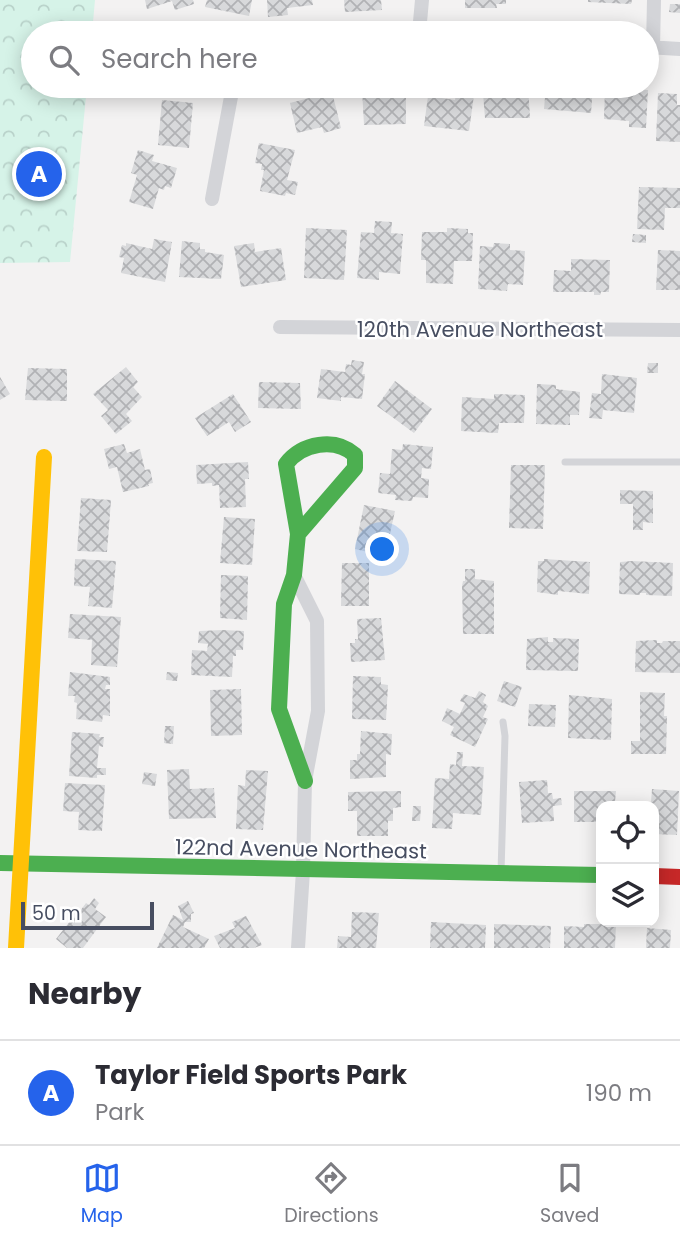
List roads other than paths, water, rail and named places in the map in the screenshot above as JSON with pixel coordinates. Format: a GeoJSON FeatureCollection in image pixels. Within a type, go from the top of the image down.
{"type":"FeatureCollection","features":[{"type":"Feature","properties":{"kind":"street"},"geometry":{"type":"LineString","coordinates":[[420,21],[422,0]]}},
{"type":"Feature","properties":{"kind":"street"},"geometry":{"type":"LineString","coordinates":[[652,21],[654,0]]}},
{"type":"Feature","properties":{"kind":"street"},"geometry":{"type":"LineString","coordinates":[[659,48],[680,49]]}},
{"type":"Feature","properties":{"kind":"street"},"geometry":{"type":"LineString","coordinates":[[212,199],[231,98]]}},
{"type":"Feature","properties":{"kind":"street","name":"120th Avenue Northeast"},"geometry":{"type":"LineString","coordinates":[[280,327],[680,331]]}},
{"type":"Feature","properties":{"kind":"street"},"geometry":{"type":"LineString","coordinates":[[298,534],[355,468],[355,455],[346,447],[304,447],[293,453],[286,464],[298,534],[294,575],[284,604],[279,709],[305,781]]}},
{"type":"Feature","properties":{"kind":"street"},"geometry":{"type":"LineString","coordinates":[[16,948],[44,457]]}},
{"type":"Feature","properties":{"kind":"street"},"geometry":{"type":"LineString","coordinates":[[294,575],[317,621],[317,711],[305,781],[298,948]]}},
{"type":"Feature","properties":{"kind":"street","name":"122nd Avenue Northeast"},"geometry":{"type":"LineString","coordinates":[[0,863],[596,875]]}},
{"type":"Feature","properties":{"kind":"street"},"geometry":{"type":"LineString","coordinates":[[659,877],[680,877]]}},
{"type":"Feature","properties":{"kind":"lane"},"geometry":{"type":"LineString","coordinates":[[565,462],[680,462]]}},
{"type":"Feature","properties":{"kind":"lane"},"geometry":{"type":"LineString","coordinates":[[501,873],[505,736],[503,722]]}},
{"type":"Feature","properties":{"kind":"place","name":"Taylor Field Sports Park"},"geometry":{"type":"Point","coordinates":[39,174]}}]}
